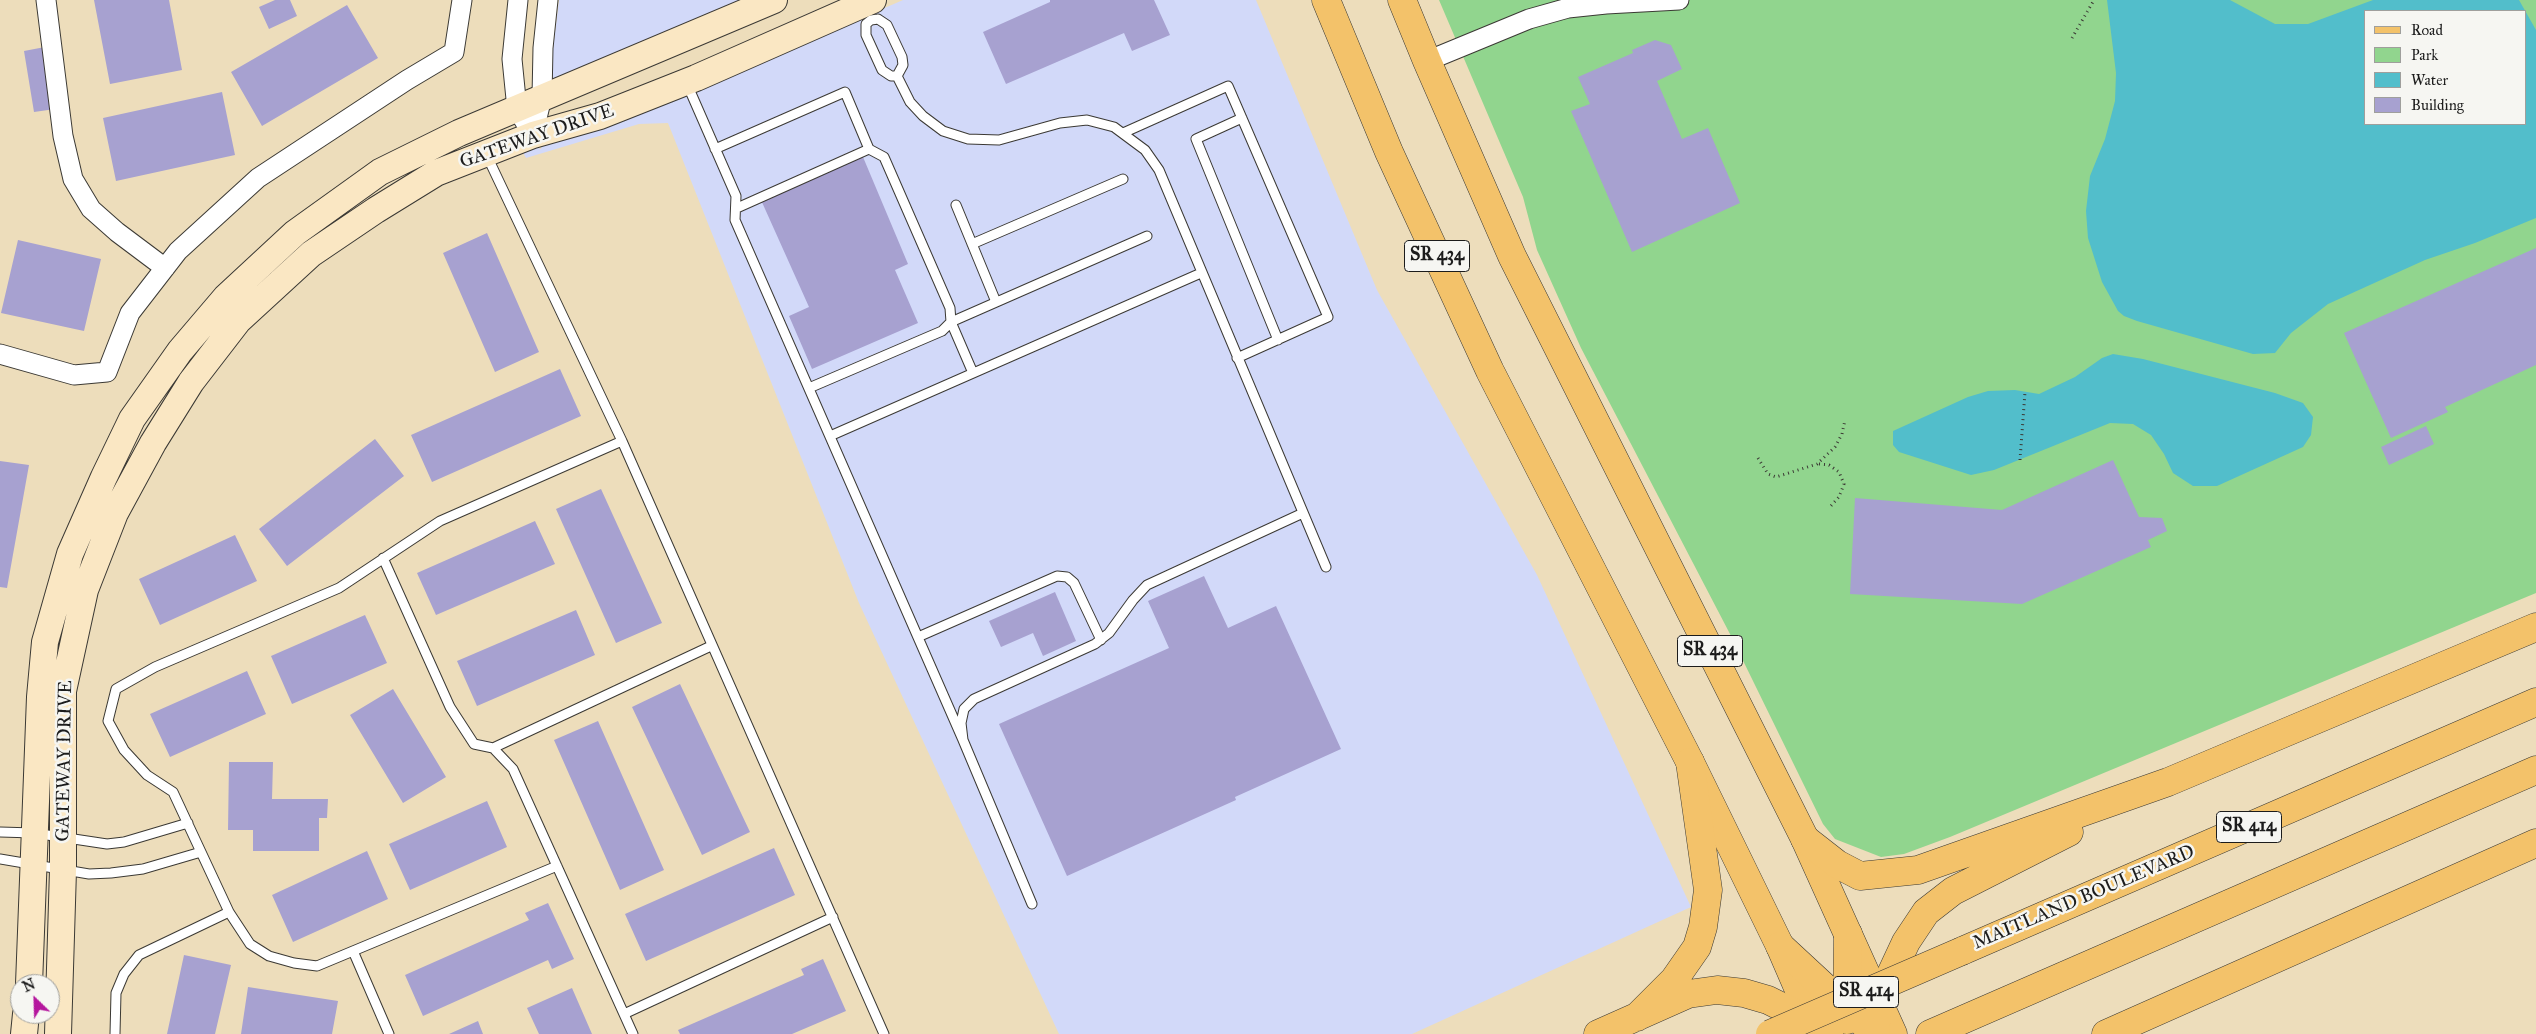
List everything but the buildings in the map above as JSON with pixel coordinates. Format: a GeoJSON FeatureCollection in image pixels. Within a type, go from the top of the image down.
{"type":"FeatureCollection","features":[{"type":"Feature","properties":{"kind":"main road","name":"SR 434"},"geometry":{"type":"LineString","coordinates":[[1326,0],[1389,152],[1490,371],[1690,762],[1820,1030]]}},
{"type":"Feature","properties":{"kind":"main road","name":"SR 434"},"geometry":{"type":"LineString","coordinates":[[1402,0],[1426,61],[1508,247],[1558,351],[1805,839],[1893,1034]]}},
{"type":"Feature","properties":{"kind":"main road"},"geometry":{"type":"LineString","coordinates":[[1805,839],[1837,864],[1860,876],[1918,870],[2168,782],[2536,627]]}},
{"type":"Feature","properties":{"kind":"main road","name":"MAITLAND BOULEVARD"},"geometry":{"type":"LineString","coordinates":[[1770,1034],[2536,702]]}},
{"type":"Feature","properties":{"kind":"main road"},"geometry":{"type":"LineString","coordinates":[[1637,1018],[1674,980],[1697,947],[1703,928],[1708,890],[1690,762]]}},
{"type":"Feature","properties":{"kind":"main road"},"geometry":{"type":"LineString","coordinates":[[1930,1034],[2536,770]]}},
{"type":"Feature","properties":{"kind":"main road"},"geometry":{"type":"LineString","coordinates":[[1780,946],[1846,1022],[1875,1034],[1878,1002],[1903,948],[1926,912],[1953,890],[2168,782]]}},
{"type":"Feature","properties":{"kind":"main road"},"geometry":{"type":"LineString","coordinates":[[2106,1034],[2536,843]]}},
{"type":"Feature","properties":{"kind":"main road"},"geometry":{"type":"LineString","coordinates":[[1846,1022],[1848,934]]}},
{"type":"Feature","properties":{"kind":"main road"},"geometry":{"type":"LineString","coordinates":[[1598,1034],[1688,994],[1717,990],[1744,993],[1768,1000],[1820,1030]]}},
{"type":"Feature","properties":{"kind":"street"},"geometry":{"type":"LineString","coordinates":[[46,0],[64,136],[73,179],[91,209],[117,232],[165,268]]}},
{"type":"Feature","properties":{"kind":"street"},"geometry":{"type":"LineString","coordinates":[[0,354],[74,375],[107,372],[130,313],[178,251],[258,178],[407,80],[454,52],[462,0]]}},
{"type":"Feature","properties":{"kind":"street"},"geometry":{"type":"LineString","coordinates":[[518,0],[512,59],[517,109],[533,135]]}},
{"type":"Feature","properties":{"kind":"street"},"geometry":{"type":"LineString","coordinates":[[533,135],[542,97],[542,48],[548,0]]}},
{"type":"Feature","properties":{"kind":"street","name":"GATEWAY DRIVE"},"geometry":{"type":"LineString","coordinates":[[29,974],[32,865],[40,697],[45,642],[70,554],[132,419],[180,351],[226,297],[295,233],[380,172],[459,133],[774,0]]}},
{"type":"Feature","properties":{"kind":"street"},"geometry":{"type":"LineString","coordinates":[[1426,61],[1529,19],[1561,10],[1606,4],[1678,0]]}},
{"type":"Feature","properties":{"kind":"street","name":"GATEWAY DRIVE"},"geometry":{"type":"LineString","coordinates":[[58,1034],[63,870],[63,692],[83,599],[115,513],[152,443],[191,382],[238,321],[311,254],[376,210],[436,173],[533,135],[600,116],[872,7]]}},
{"type":"Feature","properties":{"kind":"lane"},"geometry":{"type":"LineString","coordinates":[[872,7],[883,20],[898,49],[903,65],[897,76]]}},
{"type":"Feature","properties":{"kind":"lane"},"geometry":{"type":"LineString","coordinates":[[872,7],[866,24],[866,35],[882,70],[891,76],[897,76]]}},
{"type":"Feature","properties":{"kind":"lane"},"geometry":{"type":"LineString","coordinates":[[897,76],[910,102],[923,116],[943,131],[968,139],[999,140],[1060,123],[1087,120],[1114,127],[1145,150],[1159,170],[1326,567]]}},
{"type":"Feature","properties":{"kind":"lane"},"geometry":{"type":"LineString","coordinates":[[686,82],[736,196],[735,220],[963,740],[1032,904]]}},
{"type":"Feature","properties":{"kind":"lane"},"geometry":{"type":"LineString","coordinates":[[1123,133],[1228,86],[1328,317],[1237,358]]}},
{"type":"Feature","properties":{"kind":"lane"},"geometry":{"type":"LineString","coordinates":[[716,149],[845,92],[869,149],[884,157],[950,308],[951,322],[973,373]]}},
{"type":"Feature","properties":{"kind":"lane"},"geometry":{"type":"LineString","coordinates":[[1242,118],[1196,139],[1278,340]]}},
{"type":"Feature","properties":{"kind":"lane"},"geometry":{"type":"LineString","coordinates":[[737,208],[869,149]]}},
{"type":"Feature","properties":{"kind":"lane"},"geometry":{"type":"LineString","coordinates":[[486,153],[622,441],[884,1034]]}},
{"type":"Feature","properties":{"kind":"lane"},"geometry":{"type":"LineString","coordinates":[[972,244],[1123,178]]}},
{"type":"Feature","properties":{"kind":"lane"},"geometry":{"type":"LineString","coordinates":[[956,205],[996,302]]}},
{"type":"Feature","properties":{"kind":"lane"},"geometry":{"type":"LineString","coordinates":[[809,388],[942,332],[951,322],[1147,236]]}},
{"type":"Feature","properties":{"kind":"lane"},"geometry":{"type":"LineString","coordinates":[[830,436],[1201,273]]}},
{"type":"Feature","properties":{"kind":"lane"},"geometry":{"type":"LineString","coordinates":[[557,866],[317,966],[294,963],[269,956],[250,944],[229,912],[173,792],[147,775],[124,750],[108,721],[116,689],[155,667],[339,588],[440,521],[622,441]]}},
{"type":"Feature","properties":{"kind":"lane"},"geometry":{"type":"LineString","coordinates":[[963,740],[961,723],[964,709],[974,699],[1101,640],[1118,623],[1133,600],[1147,586],[1303,513]]}},
{"type":"Feature","properties":{"kind":"lane"},"geometry":{"type":"LineString","coordinates":[[383,558],[450,707],[474,744],[493,748],[514,769],[633,1034]]}},
{"type":"Feature","properties":{"kind":"lane"},"geometry":{"type":"LineString","coordinates":[[918,638],[1057,576],[1067,577],[1074,583],[1101,640]]}},
{"type":"Feature","properties":{"kind":"lane"},"geometry":{"type":"LineString","coordinates":[[493,748],[711,646]]}},
{"type":"Feature","properties":{"kind":"lane"},"geometry":{"type":"LineString","coordinates":[[0,832],[34,833],[107,844],[124,842],[188,824]]}},
{"type":"Feature","properties":{"kind":"lane"},"geometry":{"type":"LineString","coordinates":[[0,859],[89,874],[143,869],[201,852]]}},
{"type":"Feature","properties":{"kind":"lane"},"geometry":{"type":"LineString","coordinates":[[115,1034],[116,993],[124,974],[139,954],[229,912]]}},
{"type":"Feature","properties":{"kind":"lane"},"geometry":{"type":"LineString","coordinates":[[624,1014],[833,917]]}},
{"type":"Feature","properties":{"kind":"lane"},"geometry":{"type":"LineString","coordinates":[[352,952],[389,1034]]}},
{"type":"Feature","properties":{"kind":"path"},"geometry":{"type":"LineString","coordinates":[[2082,18],[2094,0]]}},
{"type":"Feature","properties":{"kind":"path"},"geometry":{"type":"LineString","coordinates":[[2072,38],[2094,0]]}},
{"type":"Feature","properties":{"kind":"path"},"geometry":{"type":"LineString","coordinates":[[2020,460],[2025,392]]}},
{"type":"Feature","properties":{"kind":"path"},"geometry":{"type":"LineString","coordinates":[[1817,464],[1835,447],[1842,434],[1844,420]]}},
{"type":"Feature","properties":{"kind":"path"},"geometry":{"type":"LineString","coordinates":[[1758,458],[1768,474],[1776,477],[1817,464],[1829,465],[1839,472],[1843,478],[1842,490],[1829,508]]}},
{"type":"Feature","properties":{"kind":"shaded area"},"geometry":{"type":"Polygon","coordinates":[[[559,0],[744,0],[553,80],[553,49],[559,0]]]}},
{"type":"Feature","properties":{"kind":"shaded area"},"geometry":{"type":"Polygon","coordinates":[[[903,0],[1256,0],[1377,290],[1537,575],[1691,907],[1412,1034],[1059,1034],[859,603],[668,123],[639,124],[526,158],[522,151],[536,147],[541,149],[542,144],[700,88],[903,0]]]}},
{"type":"Feature","properties":{"kind":"green space"},"geometry":{"type":"Polygon","coordinates":[[[1439,0],[2536,0],[2536,593],[1950,837],[1904,854],[1881,857],[1835,839],[1823,824],[1730,634],[1581,348],[1537,250],[1523,197],[1439,0]]]}},
{"type":"Feature","properties":{"kind":"water"},"geometry":{"type":"Polygon","coordinates":[[[2107,0],[2230,0],[2275,24],[2308,24],[2373,0],[2519,0],[2525,10],[2364,10],[2364,125],[2526,125],[2526,12],[2536,30],[2536,218],[2475,243],[2425,260],[2328,304],[2291,333],[2275,353],[2253,354],[2124,316],[2118,311],[2102,282],[2088,238],[2086,211],[2090,176],[2105,139],[2115,101],[2116,73],[2107,0]]]}},
{"type":"Feature","properties":{"kind":"water"},"geometry":{"type":"Polygon","coordinates":[[[2113,354],[2143,359],[2275,393],[2303,403],[2313,417],[2311,435],[2303,447],[2217,486],[2193,486],[2173,473],[2164,454],[2151,435],[2133,424],[2110,423],[1994,470],[1971,475],[1899,452],[1893,445],[1893,431],[1968,397],[1988,391],[2015,390],[2039,394],[2075,377],[2102,358],[2113,354]]]}}]}
